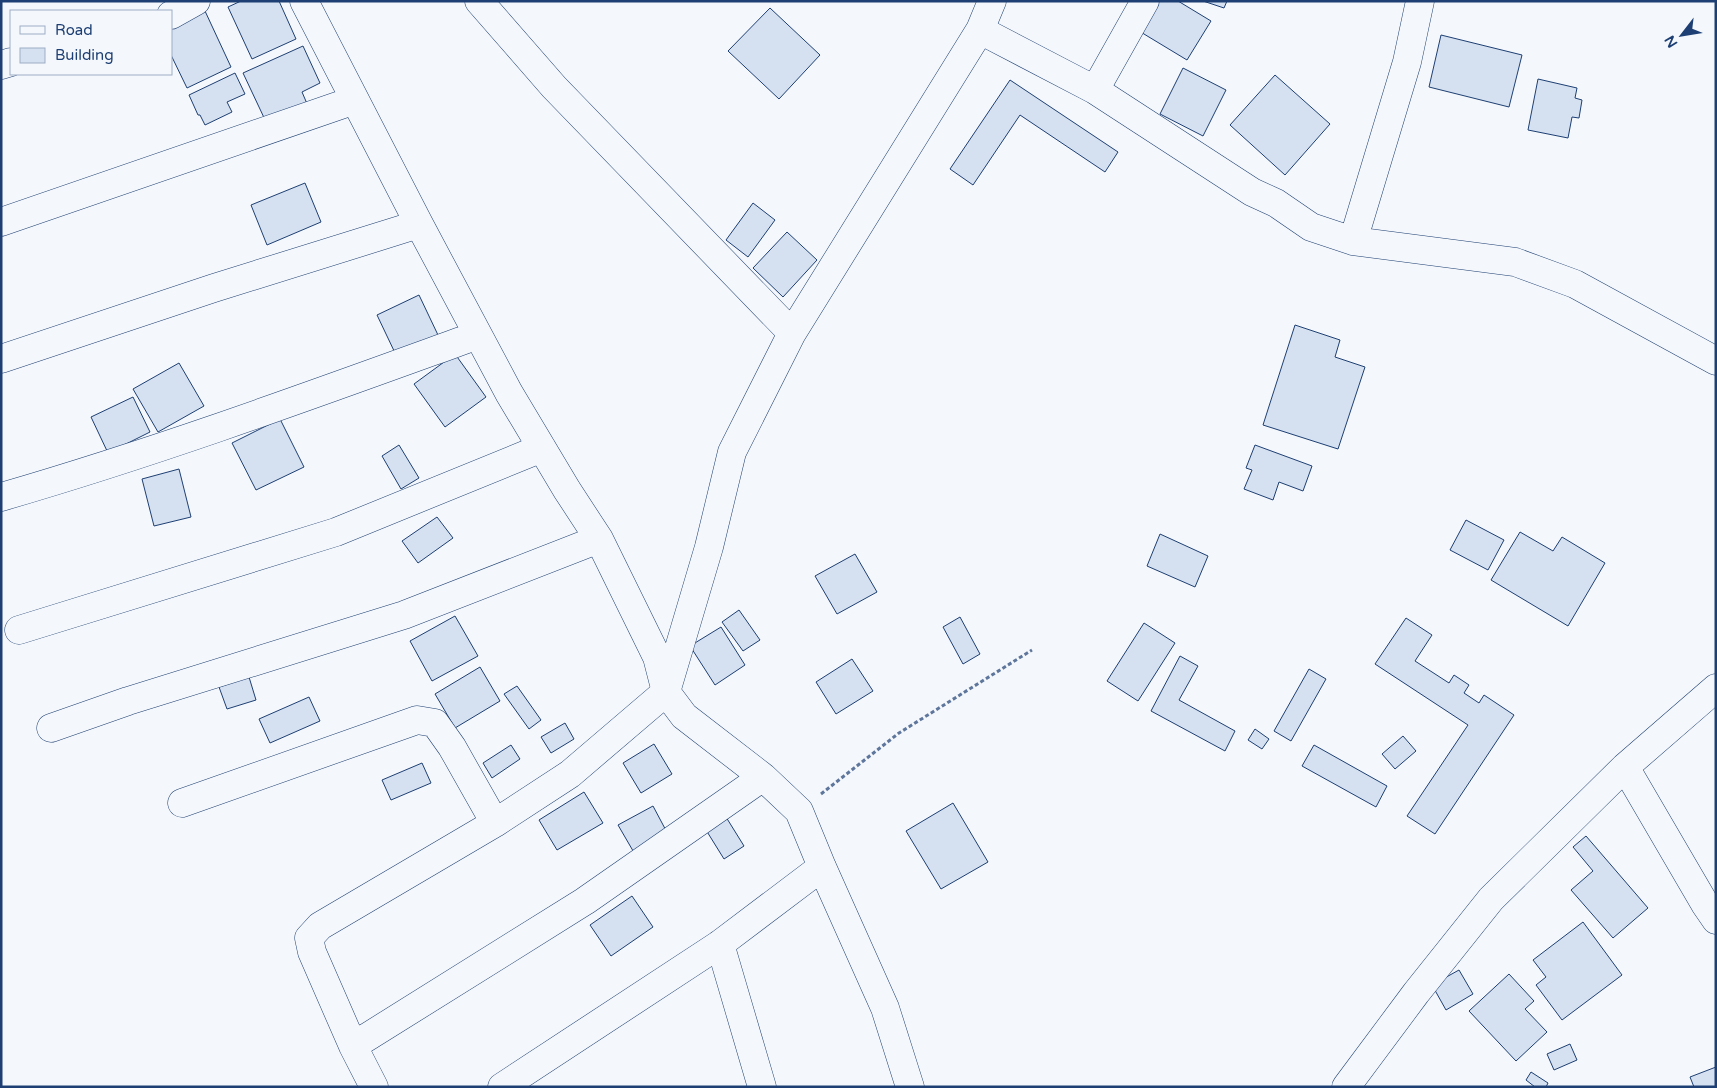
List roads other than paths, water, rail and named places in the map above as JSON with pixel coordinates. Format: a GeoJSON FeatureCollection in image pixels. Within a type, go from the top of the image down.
{"type":"FeatureCollection","features":[{"type":"Feature","properties":{"kind":"street"},"geometry":{"type":"LineString","coordinates":[[172,14],[196,1]]}},
{"type":"Feature","properties":{"kind":"street"},"geometry":{"type":"LineString","coordinates":[[304,1],[509,393],[599,539],[657,657],[666,692],[684,716],[764,777],[799,811],[885,1008],[910,1087]]}},
{"type":"Feature","properties":{"kind":"street"},"geometry":{"type":"LineString","coordinates":[[479,1],[554,87],[792,333]]}},
{"type":"Feature","properties":{"kind":"street"},"geometry":{"type":"LineString","coordinates":[[374,1087],[353,1046],[312,952],[309,938],[320,926],[495,823],[570,774],[666,692],[709,547],[732,452],[792,333],[980,30],[992,1]]}},
{"type":"Feature","properties":{"kind":"street"},"geometry":{"type":"LineString","coordinates":[[1094,90],[1145,1]]}},
{"type":"Feature","properties":{"kind":"street"},"geometry":{"type":"LineString","coordinates":[[1353,241],[1407,62],[1420,1]]}},
{"type":"Feature","properties":{"kind":"street"},"geometry":{"type":"LineString","coordinates":[[980,30],[1094,90],[1252,192],[1276,203],[1311,227],[1353,241],[1515,262],[1575,284],[1716,360]]}},
{"type":"Feature","properties":{"kind":"street"},"geometry":{"type":"LineString","coordinates":[[1,222],[355,100]]}},
{"type":"Feature","properties":{"kind":"street"},"geometry":{"type":"LineString","coordinates":[[1,359],[214,288],[420,224]]}},
{"type":"Feature","properties":{"kind":"street"},"geometry":{"type":"LineString","coordinates":[[1,497],[72,477],[258,414],[478,335]]}},
{"type":"Feature","properties":{"kind":"street"},"geometry":{"type":"LineString","coordinates":[[19,630],[336,532],[542,448]]}},
{"type":"Feature","properties":{"kind":"street"},"geometry":{"type":"LineString","coordinates":[[51,728],[128,701],[404,615],[599,539]]}},
{"type":"Feature","properties":{"kind":"street"},"geometry":{"type":"LineString","coordinates":[[1346,1087],[1416,993],[1491,899],[1625,767],[1716,688]]}},
{"type":"Feature","properties":{"kind":"street"},"geometry":{"type":"LineString","coordinates":[[182,803],[417,720],[435,723],[452,747],[495,823]]}},
{"type":"Feature","properties":{"kind":"street"},"geometry":{"type":"LineString","coordinates":[[1625,767],[1716,920]]}},
{"type":"Feature","properties":{"kind":"street"},"geometry":{"type":"LineString","coordinates":[[353,1046],[585,901],[764,777]]}},
{"type":"Feature","properties":{"kind":"street"},"geometry":{"type":"LineString","coordinates":[[502,1087],[720,944],[822,867]]}},
{"type":"Feature","properties":{"kind":"street"},"geometry":{"type":"LineString","coordinates":[[720,944],[762,1087]]}}]}
